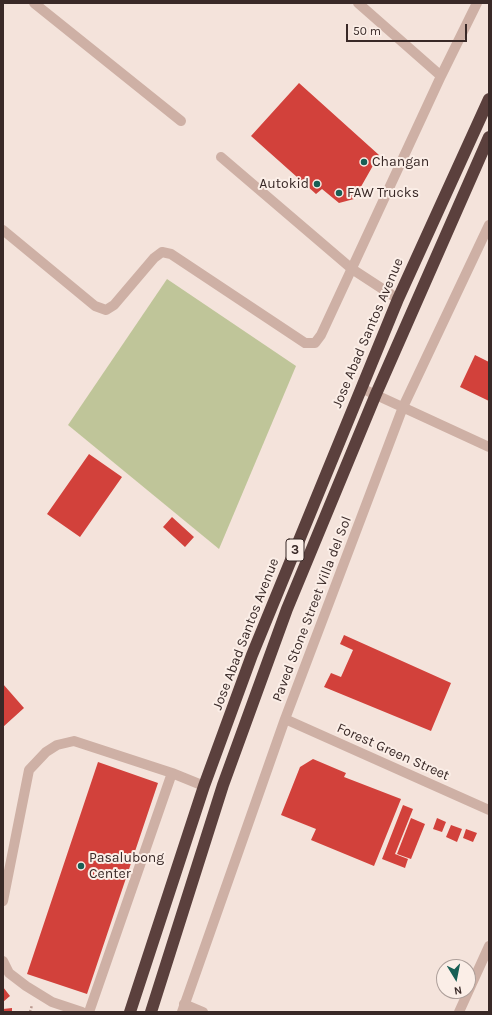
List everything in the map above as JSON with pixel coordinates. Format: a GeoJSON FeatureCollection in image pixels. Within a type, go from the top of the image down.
{"type":"FeatureCollection","features":[{"type":"Feature","properties":{"kind":"highway","name":"Jose Abad Santos Avenue"},"geometry":{"type":"LineString","coordinates":[[130,1012],[204,786],[252,655],[398,299],[489,99]]}},
{"type":"Feature","properties":{"kind":"highway","name":"Jose Abad Santos Avenue"},"geometry":{"type":"LineString","coordinates":[[151,1012],[223,785],[287,609],[376,394],[489,137]]}},
{"type":"Feature","properties":{"kind":"street"},"geometry":{"type":"LineString","coordinates":[[34,3],[181,121]]}},
{"type":"Feature","properties":{"kind":"street"},"geometry":{"type":"LineString","coordinates":[[358,3],[441,76]]}},
{"type":"Feature","properties":{"kind":"street"},"geometry":{"type":"LineString","coordinates":[[3,230],[95,306],[106,310],[114,305],[154,258],[162,252],[171,254],[305,343],[315,343],[352,269],[441,76],[477,3]]}},
{"type":"Feature","properties":{"kind":"street"},"geometry":{"type":"LineString","coordinates":[[221,157],[352,269],[398,299]]}},
{"type":"Feature","properties":{"kind":"street","name":"Paved Stone Street Villa del Sol"},"geometry":{"type":"LineString","coordinates":[[183,1008],[285,719],[403,407],[488,228]]}},
{"type":"Feature","properties":{"kind":"street"},"geometry":{"type":"LineString","coordinates":[[361,388],[489,447]]}},
{"type":"Feature","properties":{"kind":"street","name":"Forest Green Street"},"geometry":{"type":"LineString","coordinates":[[285,719],[489,810]]}},
{"type":"Feature","properties":{"kind":"street"},"geometry":{"type":"LineString","coordinates":[[3,901],[29,770],[56,744],[74,741],[172,773],[204,786]]}},
{"type":"Feature","properties":{"kind":"street"},"geometry":{"type":"LineString","coordinates":[[89,1012],[172,773]]}},
{"type":"Feature","properties":{"kind":"street"},"geometry":{"type":"LineString","coordinates":[[459,1012],[489,946]]}},
{"type":"Feature","properties":{"kind":"street"},"geometry":{"type":"LineString","coordinates":[[3,961],[9,973],[26,986],[52,1002],[82,1012]]}},
{"type":"Feature","properties":{"kind":"street"},"geometry":{"type":"LineString","coordinates":[[183,1008],[203,1012]]}},
{"type":"Feature","properties":{"kind":"green space"},"geometry":{"type":"Polygon","coordinates":[[[167,279],[296,366],[219,549],[68,425],[167,279]]]}},
{"type":"Feature","properties":{"kind":"building"},"geometry":{"type":"Polygon","coordinates":[[[299,83],[379,155],[354,199],[339,203],[322,189],[316,194],[251,136],[299,83]]]}},
{"type":"Feature","properties":{"kind":"building"},"geometry":{"type":"Polygon","coordinates":[[[475,355],[489,362],[489,401],[460,387],[475,355]]]}},
{"type":"Feature","properties":{"kind":"building"},"geometry":{"type":"Polygon","coordinates":[[[89,454],[122,477],[80,537],[47,514],[89,454]]]}},
{"type":"Feature","properties":{"kind":"building"},"geometry":{"type":"Polygon","coordinates":[[[172,517],[194,537],[185,547],[163,527],[172,517]]]}},
{"type":"Feature","properties":{"kind":"building"},"geometry":{"type":"Polygon","coordinates":[[[344,635],[451,683],[431,731],[324,687],[331,673],[341,677],[353,650],[340,644],[344,635]]]}},
{"type":"Feature","properties":{"kind":"building"},"geometry":{"type":"Polygon","coordinates":[[[3,684],[24,708],[3,727],[3,684]]]}},
{"type":"Feature","properties":{"kind":"building"},"geometry":{"type":"Polygon","coordinates":[[[313,759],[346,773],[344,777],[401,799],[374,866],[311,840],[316,829],[281,815],[300,767],[313,759]]]}},
{"type":"Feature","properties":{"kind":"building"},"geometry":{"type":"Polygon","coordinates":[[[98,762],[158,783],[87,994],[27,974],[98,762]]]}},
{"type":"Feature","properties":{"kind":"building"},"geometry":{"type":"Polygon","coordinates":[[[403,805],[413,809],[395,854],[408,859],[405,868],[382,859],[403,805]]]}},
{"type":"Feature","properties":{"kind":"building"},"geometry":{"type":"Polygon","coordinates":[[[411,818],[425,824],[411,859],[397,854],[411,818]]]}},
{"type":"Feature","properties":{"kind":"building"},"geometry":{"type":"Polygon","coordinates":[[[437,818],[446,822],[442,832],[433,829],[437,818]]]}},
{"type":"Feature","properties":{"kind":"building"},"geometry":{"type":"Polygon","coordinates":[[[451,825],[462,829],[457,842],[446,837],[451,825]]]}},
{"type":"Feature","properties":{"kind":"building"},"geometry":{"type":"Polygon","coordinates":[[[466,829],[477,833],[473,842],[463,838],[466,829]]]}},
{"type":"Feature","properties":{"kind":"building"},"geometry":{"type":"Polygon","coordinates":[[[3,987],[10,996],[3,1002],[3,987]]]}},
{"type":"Feature","properties":{"kind":"building"},"geometry":{"type":"Polygon","coordinates":[[[12,1008],[12,1012],[3,1012],[3,1009],[12,1008]]]}},
{"type":"Feature","properties":{"kind":"place","name":"Changan"},"geometry":{"type":"Point","coordinates":[364,162]}},
{"type":"Feature","properties":{"kind":"place","name":"Autokid"},"geometry":{"type":"Point","coordinates":[317,184]}},
{"type":"Feature","properties":{"kind":"place","name":"FAW Trucks"},"geometry":{"type":"Point","coordinates":[339,193]}},
{"type":"Feature","properties":{"kind":"place","name":"Pasalubong Center"},"geometry":{"type":"Point","coordinates":[81,866]}}]}
